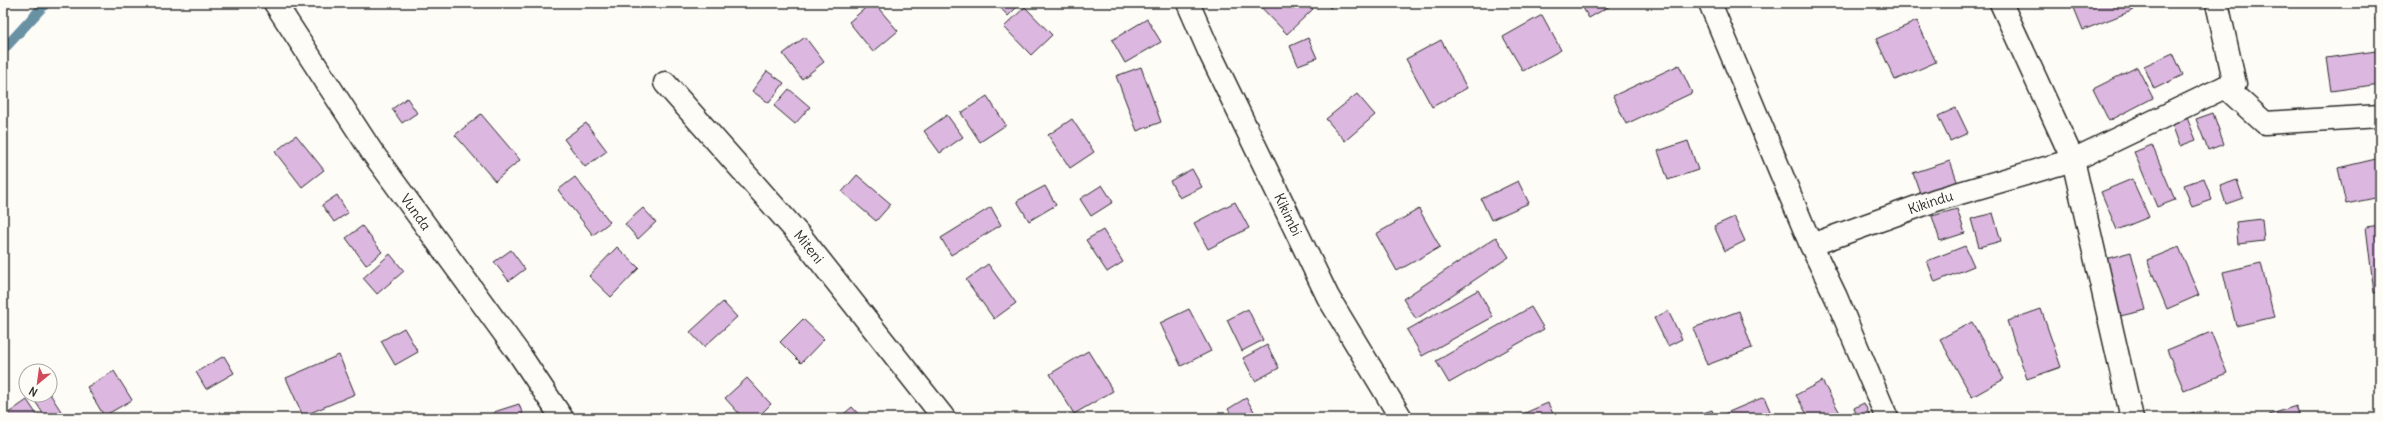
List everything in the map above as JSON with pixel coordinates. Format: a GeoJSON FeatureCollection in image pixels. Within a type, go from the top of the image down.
{"type":"FeatureCollection","features":[{"type":"Feature","properties":{"kind":"street","name":"Vunda"},"geometry":{"type":"LineString","coordinates":[[275,3],[372,152],[520,355],[562,418]]}},
{"type":"Feature","properties":{"kind":"street","name":"Kikimbi"},"geometry":{"type":"LineString","coordinates":[[1188,3],[1209,51],[1328,297],[1401,418]]}},
{"type":"Feature","properties":{"kind":"street"},"geometry":{"type":"LineString","coordinates":[[1710,3],[1811,245],[1836,297],[1887,418]]}},
{"type":"Feature","properties":{"kind":"street"},"geometry":{"type":"LineString","coordinates":[[2001,3],[2073,160],[2132,418]]}},
{"type":"Feature","properties":{"kind":"street"},"geometry":{"type":"LineString","coordinates":[[2217,3],[2235,84],[2225,87]]}},
{"type":"Feature","properties":{"kind":"street","name":"Miteni"},"geometry":{"type":"LineString","coordinates":[[665,83],[802,238],[944,418]]}},
{"type":"Feature","properties":{"kind":"street"},"geometry":{"type":"LineString","coordinates":[[2225,87],[2265,123],[2380,116]]}},
{"type":"Feature","properties":{"kind":"street","name":"Kikindu"},"geometry":{"type":"LineString","coordinates":[[1811,245],[1936,200],[2073,160],[2225,87]]}},
{"type":"Feature","properties":{"kind":"building"},"geometry":{"type":"Polygon","coordinates":[[[871,3],[874,3],[898,31],[873,52],[849,22],[871,3]]]}},
{"type":"Feature","properties":{"kind":"building"},"geometry":{"type":"Polygon","coordinates":[[[996,3],[1021,3],[1008,16],[996,3]]]}},
{"type":"Feature","properties":{"kind":"building"},"geometry":{"type":"Polygon","coordinates":[[[1257,3],[1307,3],[1313,9],[1287,34],[1257,3]]]}},
{"type":"Feature","properties":{"kind":"building"},"geometry":{"type":"Polygon","coordinates":[[[1326,3],[1336,3],[1330,8],[1326,3]]]}},
{"type":"Feature","properties":{"kind":"building"},"geometry":{"type":"Polygon","coordinates":[[[1580,3],[1615,3],[1589,18],[1580,3]]]}},
{"type":"Feature","properties":{"kind":"building"},"geometry":{"type":"Polygon","coordinates":[[[2072,3],[2132,3],[2134,10],[2083,30],[2072,3]]]}},
{"type":"Feature","properties":{"kind":"building"},"geometry":{"type":"Polygon","coordinates":[[[1025,7],[1052,35],[1031,55],[1004,27],[1025,7]]]}},
{"type":"Feature","properties":{"kind":"building"},"geometry":{"type":"Polygon","coordinates":[[[1542,15],[1561,50],[1523,71],[1503,37],[1542,15]]]}},
{"type":"Feature","properties":{"kind":"building"},"geometry":{"type":"Polygon","coordinates":[[[2380,17],[2380,41],[2375,18],[2380,17]]]}},
{"type":"Feature","properties":{"kind":"building"},"geometry":{"type":"Polygon","coordinates":[[[1147,19],[1161,42],[1125,63],[1112,40],[1147,19]]]}},
{"type":"Feature","properties":{"kind":"building"},"geometry":{"type":"Polygon","coordinates":[[[1917,21],[1936,62],[1895,80],[1876,39],[1917,21]]]}},
{"type":"Feature","properties":{"kind":"building"},"geometry":{"type":"Polygon","coordinates":[[[805,37],[824,62],[802,79],[783,54],[805,37]]]}},
{"type":"Feature","properties":{"kind":"building"},"geometry":{"type":"Polygon","coordinates":[[[1308,38],[1317,58],[1298,65],[1290,46],[1308,38]]]}},
{"type":"Feature","properties":{"kind":"building"},"geometry":{"type":"Polygon","coordinates":[[[1441,40],[1467,88],[1432,107],[1406,59],[1441,40]]]}},
{"type":"Feature","properties":{"kind":"building"},"geometry":{"type":"Polygon","coordinates":[[[2376,51],[2380,84],[2331,91],[2326,58],[2376,51]]]}},
{"type":"Feature","properties":{"kind":"building"},"geometry":{"type":"Polygon","coordinates":[[[2173,53],[2183,75],[2154,89],[2144,66],[2173,53]]]}},
{"type":"Feature","properties":{"kind":"building"},"geometry":{"type":"Polygon","coordinates":[[[1679,65],[1692,93],[1626,124],[1613,96],[1679,65]]]}},
{"type":"Feature","properties":{"kind":"building"},"geometry":{"type":"Polygon","coordinates":[[[1141,67],[1161,122],[1137,131],[1116,76],[1141,67]]]}},
{"type":"Feature","properties":{"kind":"building"},"geometry":{"type":"Polygon","coordinates":[[[2137,67],[2153,98],[2109,121],[2093,89],[2137,67]]]}},
{"type":"Feature","properties":{"kind":"building"},"geometry":{"type":"Polygon","coordinates":[[[767,71],[784,83],[769,103],[752,91],[767,71]]]}},
{"type":"Feature","properties":{"kind":"building"},"geometry":{"type":"Polygon","coordinates":[[[789,89],[810,107],[795,124],[774,106],[789,89]]]}},
{"type":"Feature","properties":{"kind":"building"},"geometry":{"type":"Polygon","coordinates":[[[1357,94],[1375,115],[1345,141],[1326,119],[1357,94]]]}},
{"type":"Feature","properties":{"kind":"building"},"geometry":{"type":"Polygon","coordinates":[[[987,96],[1006,125],[980,142],[961,113],[987,96]]]}},
{"type":"Feature","properties":{"kind":"building"},"geometry":{"type":"Polygon","coordinates":[[[407,98],[417,113],[402,123],[392,109],[407,98]]]}},
{"type":"Feature","properties":{"kind":"building"},"geometry":{"type":"Polygon","coordinates":[[[1956,108],[1968,133],[1950,141],[1938,116],[1956,108]]]}},
{"type":"Feature","properties":{"kind":"building"},"geometry":{"type":"Polygon","coordinates":[[[2185,113],[2196,140],[2180,146],[2170,119],[2185,113]]]}},
{"type":"Feature","properties":{"kind":"building"},"geometry":{"type":"Polygon","coordinates":[[[2213,113],[2224,144],[2208,150],[2196,119],[2213,113]]]}},
{"type":"Feature","properties":{"kind":"building"},"geometry":{"type":"Polygon","coordinates":[[[481,114],[520,160],[495,181],[455,135],[481,114]]]}},
{"type":"Feature","properties":{"kind":"building"},"geometry":{"type":"Polygon","coordinates":[[[947,115],[963,137],[940,153],[924,131],[947,115]]]}},
{"type":"Feature","properties":{"kind":"building"},"geometry":{"type":"Polygon","coordinates":[[[1072,119],[1094,152],[1070,168],[1048,135],[1072,119]]]}},
{"type":"Feature","properties":{"kind":"building"},"geometry":{"type":"Polygon","coordinates":[[[586,123],[607,151],[585,167],[564,139],[586,123]]]}},
{"type":"Feature","properties":{"kind":"building"},"geometry":{"type":"Polygon","coordinates":[[[296,135],[324,170],[302,187],[275,152],[296,135]]]}},
{"type":"Feature","properties":{"kind":"building"},"geometry":{"type":"Polygon","coordinates":[[[1688,141],[1698,170],[1668,180],[1658,151],[1688,141]]]}},
{"type":"Feature","properties":{"kind":"building"},"geometry":{"type":"Polygon","coordinates":[[[2152,145],[2175,200],[2157,207],[2134,152],[2152,145]]]}},
{"type":"Feature","properties":{"kind":"building"},"geometry":{"type":"Polygon","coordinates":[[[2380,158],[2380,197],[2346,204],[2338,168],[2380,158]]]}},
{"type":"Feature","properties":{"kind":"building"},"geometry":{"type":"Polygon","coordinates":[[[1950,161],[1958,184],[1921,196],[1913,173],[1950,161]]]}},
{"type":"Feature","properties":{"kind":"building"},"geometry":{"type":"Polygon","coordinates":[[[1192,169],[1202,187],[1180,198],[1170,181],[1192,169]]]}},
{"type":"Feature","properties":{"kind":"building"},"geometry":{"type":"Polygon","coordinates":[[[857,175],[891,204],[876,221],[842,192],[857,175]]]}},
{"type":"Feature","properties":{"kind":"building"},"geometry":{"type":"Polygon","coordinates":[[[575,177],[610,222],[593,235],[558,190],[575,177]]]}},
{"type":"Feature","properties":{"kind":"building"},"geometry":{"type":"Polygon","coordinates":[[[2204,178],[2212,200],[2192,207],[2184,185],[2204,178]]]}},
{"type":"Feature","properties":{"kind":"building"},"geometry":{"type":"Polygon","coordinates":[[[2132,179],[2149,217],[2117,230],[2101,192],[2132,179]]]}},
{"type":"Feature","properties":{"kind":"building"},"geometry":{"type":"Polygon","coordinates":[[[2237,180],[2243,198],[2226,204],[2220,186],[2237,180]]]}},
{"type":"Feature","properties":{"kind":"building"},"geometry":{"type":"Polygon","coordinates":[[[1518,181],[1529,203],[1491,220],[1481,199],[1518,181]]]}},
{"type":"Feature","properties":{"kind":"building"},"geometry":{"type":"Polygon","coordinates":[[[1102,185],[1113,202],[1091,216],[1080,199],[1102,185]]]}},
{"type":"Feature","properties":{"kind":"building"},"geometry":{"type":"Polygon","coordinates":[[[1045,186],[1056,205],[1029,221],[1017,201],[1045,186]]]}},
{"type":"Feature","properties":{"kind":"building"},"geometry":{"type":"Polygon","coordinates":[[[337,195],[348,213],[334,222],[322,205],[337,195]]]}},
{"type":"Feature","properties":{"kind":"building"},"geometry":{"type":"Polygon","coordinates":[[[1235,202],[1249,228],[1208,249],[1194,223],[1235,202]]]}},
{"type":"Feature","properties":{"kind":"building"},"geometry":{"type":"Polygon","coordinates":[[[991,207],[1001,225],[951,255],[941,238],[991,207]]]}},
{"type":"Feature","properties":{"kind":"building"},"geometry":{"type":"Polygon","coordinates":[[[643,208],[656,222],[638,239],[625,224],[643,208]]]}},
{"type":"Feature","properties":{"kind":"building"},"geometry":{"type":"Polygon","coordinates":[[[1419,209],[1440,247],[1397,271],[1376,234],[1419,209]]]}},
{"type":"Feature","properties":{"kind":"building"},"geometry":{"type":"Polygon","coordinates":[[[1957,209],[1965,233],[1940,241],[1932,216],[1957,209]]]}},
{"type":"Feature","properties":{"kind":"building"},"geometry":{"type":"Polygon","coordinates":[[[1993,213],[2001,241],[1979,247],[1971,219],[1993,213]]]}},
{"type":"Feature","properties":{"kind":"building"},"geometry":{"type":"Polygon","coordinates":[[[1734,217],[1745,241],[1725,251],[1714,226],[1734,217]]]}},
{"type":"Feature","properties":{"kind":"building"},"geometry":{"type":"Polygon","coordinates":[[[2262,219],[2264,241],[2238,244],[2236,222],[2262,219]]]}},
{"type":"Feature","properties":{"kind":"building"},"geometry":{"type":"Polygon","coordinates":[[[2380,225],[2380,292],[2374,293],[2366,227],[2380,225]]]}},
{"type":"Feature","properties":{"kind":"building"},"geometry":{"type":"Polygon","coordinates":[[[362,226],[382,252],[366,265],[346,238],[362,226]]]}},
{"type":"Feature","properties":{"kind":"building"},"geometry":{"type":"Polygon","coordinates":[[[1103,230],[1123,262],[1107,272],[1086,240],[1103,230]]]}},
{"type":"Feature","properties":{"kind":"building"},"geometry":{"type":"Polygon","coordinates":[[[1496,237],[1509,257],[1416,319],[1403,299],[1496,237]]]}},
{"type":"Feature","properties":{"kind":"building"},"geometry":{"type":"Polygon","coordinates":[[[1965,246],[1974,266],[1935,282],[1927,261],[1965,246]]]}},
{"type":"Feature","properties":{"kind":"building"},"geometry":{"type":"Polygon","coordinates":[[[617,247],[639,268],[611,297],[589,276],[617,247]]]}},
{"type":"Feature","properties":{"kind":"building"},"geometry":{"type":"Polygon","coordinates":[[[2179,247],[2199,295],[2167,309],[2147,260],[2179,247]]]}},
{"type":"Feature","properties":{"kind":"building"},"geometry":{"type":"Polygon","coordinates":[[[511,250],[525,269],[509,281],[494,262],[511,250]]]}},
{"type":"Feature","properties":{"kind":"building"},"geometry":{"type":"Polygon","coordinates":[[[2131,252],[2146,310],[2116,317],[2101,260],[2131,252]]]}},
{"type":"Feature","properties":{"kind":"building"},"geometry":{"type":"Polygon","coordinates":[[[390,254],[404,271],[377,294],[363,278],[390,254]]]}},
{"type":"Feature","properties":{"kind":"building"},"geometry":{"type":"Polygon","coordinates":[[[2261,263],[2274,317],[2236,326],[2223,272],[2261,263]]]}},
{"type":"Feature","properties":{"kind":"building"},"geometry":{"type":"Polygon","coordinates":[[[988,264],[1016,303],[994,319],[966,280],[988,264]]]}},
{"type":"Feature","properties":{"kind":"building"},"geometry":{"type":"Polygon","coordinates":[[[1478,290],[1493,317],[1422,356],[1407,330],[1478,290]]]}},
{"type":"Feature","properties":{"kind":"building"},"geometry":{"type":"Polygon","coordinates":[[[723,302],[737,317],[704,347],[690,332],[723,302]]]}},
{"type":"Feature","properties":{"kind":"building"},"geometry":{"type":"Polygon","coordinates":[[[1531,307],[1544,329],[1449,383],[1436,361],[1531,307]]]}},
{"type":"Feature","properties":{"kind":"building"},"geometry":{"type":"Polygon","coordinates":[[[1189,309],[1211,351],[1181,366],[1160,323],[1189,309]]]}},
{"type":"Feature","properties":{"kind":"building"},"geometry":{"type":"Polygon","coordinates":[[[1248,309],[1263,340],[1242,351],[1227,320],[1248,309]]]}},
{"type":"Feature","properties":{"kind":"building"},"geometry":{"type":"Polygon","coordinates":[[[2041,309],[2061,367],[2027,379],[2007,321],[2041,309]]]}},
{"type":"Feature","properties":{"kind":"building"},"geometry":{"type":"Polygon","coordinates":[[[1668,311],[1682,339],[1668,346],[1654,318],[1668,311]]]}},
{"type":"Feature","properties":{"kind":"building"},"geometry":{"type":"Polygon","coordinates":[[[1739,311],[1752,348],[1707,365],[1693,328],[1739,311]]]}},
{"type":"Feature","properties":{"kind":"building"},"geometry":{"type":"Polygon","coordinates":[[[803,319],[824,339],[801,363],[780,342],[803,319]]]}},
{"type":"Feature","properties":{"kind":"building"},"geometry":{"type":"Polygon","coordinates":[[[1972,322],[2004,379],[1972,397],[1940,339],[1972,322]]]}},
{"type":"Feature","properties":{"kind":"building"},"geometry":{"type":"Polygon","coordinates":[[[404,328],[418,352],[395,365],[381,341],[404,328]]]}},
{"type":"Feature","properties":{"kind":"building"},"geometry":{"type":"Polygon","coordinates":[[[2211,332],[2227,373],[2184,390],[2167,350],[2211,332]]]}},
{"type":"Feature","properties":{"kind":"building"},"geometry":{"type":"Polygon","coordinates":[[[1267,345],[1279,368],[1255,381],[1243,358],[1267,345]]]}},
{"type":"Feature","properties":{"kind":"building"},"geometry":{"type":"Polygon","coordinates":[[[1088,351],[1113,391],[1074,414],[1050,374],[1088,351]]]}},
{"type":"Feature","properties":{"kind":"building"},"geometry":{"type":"Polygon","coordinates":[[[339,355],[355,394],[303,416],[286,378],[339,355]]]}},
{"type":"Feature","properties":{"kind":"building"},"geometry":{"type":"Polygon","coordinates":[[[224,356],[234,373],[206,389],[196,372],[224,356]]]}},
{"type":"Feature","properties":{"kind":"building"},"geometry":{"type":"Polygon","coordinates":[[[114,371],[132,400],[104,416],[87,387],[114,371]]]}},
{"type":"Feature","properties":{"kind":"building"},"geometry":{"type":"Polygon","coordinates":[[[747,378],[771,404],[757,418],[743,418],[725,398],[747,378]]]}},
{"type":"Feature","properties":{"kind":"building"},"geometry":{"type":"Polygon","coordinates":[[[1822,381],[1843,418],[1809,418],[1796,395],[1822,381]]]}},
{"type":"Feature","properties":{"kind":"building"},"geometry":{"type":"Polygon","coordinates":[[[1764,397],[1773,418],[1726,418],[1724,414],[1764,397]]]}},
{"type":"Feature","properties":{"kind":"building"},"geometry":{"type":"Polygon","coordinates":[[[1246,398],[1258,418],[1233,418],[1228,409],[1246,398]]]}},
{"type":"Feature","properties":{"kind":"building"},"geometry":{"type":"Polygon","coordinates":[[[23,403],[29,403],[39,418],[10,418],[7,414],[23,403]]]}},
{"type":"Feature","properties":{"kind":"building"},"geometry":{"type":"Polygon","coordinates":[[[36,403],[56,403],[64,416],[61,418],[46,418],[36,403]]]}},
{"type":"Feature","properties":{"kind":"building"},"geometry":{"type":"Polygon","coordinates":[[[1548,403],[1555,418],[1519,418],[1518,416],[1548,403]]]}},
{"type":"Feature","properties":{"kind":"building"},"geometry":{"type":"Polygon","coordinates":[[[1864,403],[1871,418],[1858,418],[1854,408],[1864,403]]]}},
{"type":"Feature","properties":{"kind":"building"},"geometry":{"type":"Polygon","coordinates":[[[519,404],[524,418],[496,418],[494,412],[519,404]]]}},
{"type":"Feature","properties":{"kind":"building"},"geometry":{"type":"Polygon","coordinates":[[[2296,406],[2300,418],[2270,418],[2269,415],[2296,406]]]}},
{"type":"Feature","properties":{"kind":"building"},"geometry":{"type":"Polygon","coordinates":[[[852,407],[862,418],[839,418],[852,407]]]}},
{"type":"Feature","properties":{"kind":"building"},"geometry":{"type":"Polygon","coordinates":[[[1712,410],[1715,418],[1689,418],[1712,410]]]}},
{"type":"Feature","properties":{"kind":"building"},"geometry":{"type":"Polygon","coordinates":[[[2194,412],[2197,418],[2179,418],[2194,412]]]}},
{"type":"Feature","properties":{"kind":"building"},"geometry":{"type":"Polygon","coordinates":[[[209,413],[214,418],[204,418],[209,413]]]}},
{"type":"Feature","properties":{"kind":"building"},"geometry":{"type":"Polygon","coordinates":[[[2234,415],[2235,418],[2225,418],[2234,415]]]}},
{"type":"Feature","properties":{"kind":"waterway"},"geometry":{"type":"LineString","coordinates":[[3,50],[46,3]]}}]}
